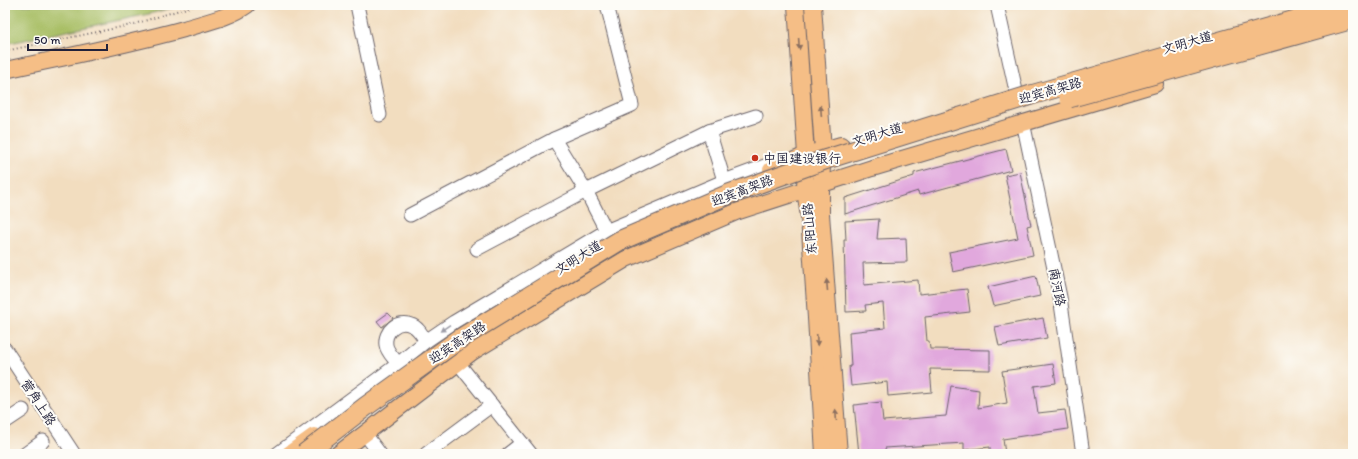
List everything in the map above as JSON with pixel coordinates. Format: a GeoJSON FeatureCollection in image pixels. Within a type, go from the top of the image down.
{"type":"FeatureCollection","features":[{"type":"Feature","properties":{"kind":"highway","name":"迎宾高架路"},"geometry":{"type":"LineString","coordinates":[[304,454],[365,407],[461,338],[619,241],[729,194],[826,159],[1031,95],[1348,5]]}},
{"type":"Feature","properties":{"kind":"highway","name":"迎宾高架路"},"geometry":{"type":"LineString","coordinates":[[323,454],[467,345],[624,252],[718,211],[830,169],[1034,108],[1353,19]]}},
{"type":"Feature","properties":{"kind":"highway"},"geometry":{"type":"LineString","coordinates":[[1067,109],[1285,50],[1353,26]]}},
{"type":"Feature","properties":{"kind":"main road"},"geometry":{"type":"LineString","coordinates":[[5,62],[160,24],[224,5]]}},
{"type":"Feature","properties":{"kind":"main road"},"geometry":{"type":"LineString","coordinates":[[5,70],[163,35],[220,18],[247,5]]}},
{"type":"Feature","properties":{"kind":"main road","name":"东阳山路"},"geometry":{"type":"LineString","coordinates":[[796,5],[806,156],[805,190],[809,217],[824,454]]}},
{"type":"Feature","properties":{"kind":"main road","name":"东阳山路"},"geometry":{"type":"LineString","coordinates":[[813,5],[823,150],[821,214],[839,454]]}},
{"type":"Feature","properties":{"kind":"main road","name":"文明大道"},"geometry":{"type":"LineString","coordinates":[[289,454],[458,331],[608,235],[725,184],[823,150],[1016,91],[1316,5]]}},
{"type":"Feature","properties":{"kind":"main road","name":"文明大道"},"geometry":{"type":"LineString","coordinates":[[338,454],[472,352],[626,260],[736,212],[821,184],[1023,122],[1282,47],[1353,29]]}},
{"type":"Feature","properties":{"kind":"street"},"geometry":{"type":"LineString","coordinates":[[357,5],[380,114]]}},
{"type":"Feature","properties":{"kind":"street"},"geometry":{"type":"LineString","coordinates":[[410,215],[554,139],[632,105],[608,5]]}},
{"type":"Feature","properties":{"kind":"street"},"geometry":{"type":"LineString","coordinates":[[997,5],[1016,91]]}},
{"type":"Feature","properties":{"kind":"street"},"geometry":{"type":"LineString","coordinates":[[477,249],[586,191],[710,131],[756,116]]}},
{"type":"Feature","properties":{"kind":"street","name":"南河路"},"geometry":{"type":"LineString","coordinates":[[1023,122],[1060,297],[1083,454]]}},
{"type":"Feature","properties":{"kind":"street"},"geometry":{"type":"LineString","coordinates":[[710,131],[725,184]]}},
{"type":"Feature","properties":{"kind":"street"},"geometry":{"type":"LineString","coordinates":[[277,454],[398,364],[426,341],[454,322],[608,235],[586,191],[554,139]]}},
{"type":"Feature","properties":{"kind":"street"},"geometry":{"type":"LineString","coordinates":[[398,364],[386,345],[387,336],[392,328],[401,324],[411,324],[419,331],[426,341]]}},
{"type":"Feature","properties":{"kind":"street","name":"营角上路"},"geometry":{"type":"LineString","coordinates":[[5,349],[74,454]]}},
{"type":"Feature","properties":{"kind":"street"},"geometry":{"type":"LineString","coordinates":[[458,363],[531,454]]}},
{"type":"Feature","properties":{"kind":"street"},"geometry":{"type":"LineString","coordinates":[[426,454],[492,405]]}},
{"type":"Feature","properties":{"kind":"street"},"geometry":{"type":"LineString","coordinates":[[5,422],[23,410]]}},
{"type":"Feature","properties":{"kind":"street"},"geometry":{"type":"LineString","coordinates":[[365,434],[380,454]]}},
{"type":"Feature","properties":{"kind":"street"},"geometry":{"type":"LineString","coordinates":[[25,454],[43,441]]}},
{"type":"Feature","properties":{"kind":"street"},"geometry":{"type":"LineString","coordinates":[[508,454],[522,443]]}},
{"type":"Feature","properties":{"kind":"path"},"geometry":{"type":"LineString","coordinates":[[5,51],[131,25],[196,5]]}},
{"type":"Feature","properties":{"kind":"green space"},"geometry":{"type":"Polygon","coordinates":[[[5,5],[184,5],[149,14],[5,44],[5,5]]]}},
{"type":"Feature","properties":{"kind":"building"},"geometry":{"type":"Polygon","coordinates":[[[1006,149],[1011,170],[919,195],[918,191],[845,214],[845,198],[914,176],[914,173],[1006,149]]]}},
{"type":"Feature","properties":{"kind":"building"},"geometry":{"type":"Polygon","coordinates":[[[1020,172],[1031,225],[1027,226],[1033,255],[953,272],[949,252],[1018,238],[1005,175],[1020,172]]]}},
{"type":"Feature","properties":{"kind":"building"},"geometry":{"type":"Polygon","coordinates":[[[879,219],[877,239],[906,238],[907,262],[863,263],[864,285],[918,280],[919,294],[967,289],[970,312],[925,317],[927,341],[929,341],[930,349],[990,350],[990,370],[930,369],[932,392],[888,396],[887,382],[851,386],[849,366],[851,366],[849,332],[885,328],[883,303],[865,305],[866,311],[846,312],[844,240],[846,240],[845,221],[879,219]]]}},
{"type":"Feature","properties":{"kind":"building"},"geometry":{"type":"Polygon","coordinates":[[[1036,276],[1040,296],[993,306],[988,287],[1036,276]]]}},
{"type":"Feature","properties":{"kind":"building"},"geometry":{"type":"Polygon","coordinates":[[[388,313],[393,318],[382,327],[377,321],[388,313]]]}},
{"type":"Feature","properties":{"kind":"building"},"geometry":{"type":"Polygon","coordinates":[[[1043,318],[1047,338],[999,346],[995,327],[1043,318]]]}},
{"type":"Feature","properties":{"kind":"building"},"geometry":{"type":"Polygon","coordinates":[[[1053,364],[1056,383],[1034,386],[1038,413],[1065,410],[1068,429],[1003,439],[1005,454],[990,454],[990,447],[964,450],[964,443],[885,448],[886,454],[859,454],[854,405],[881,402],[883,421],[946,416],[951,386],[979,390],[978,408],[1007,403],[1002,371],[1053,364]]]}},
{"type":"Feature","properties":{"kind":"place","name":"中国建设银行"},"geometry":{"type":"Point","coordinates":[755,158]}}]}
